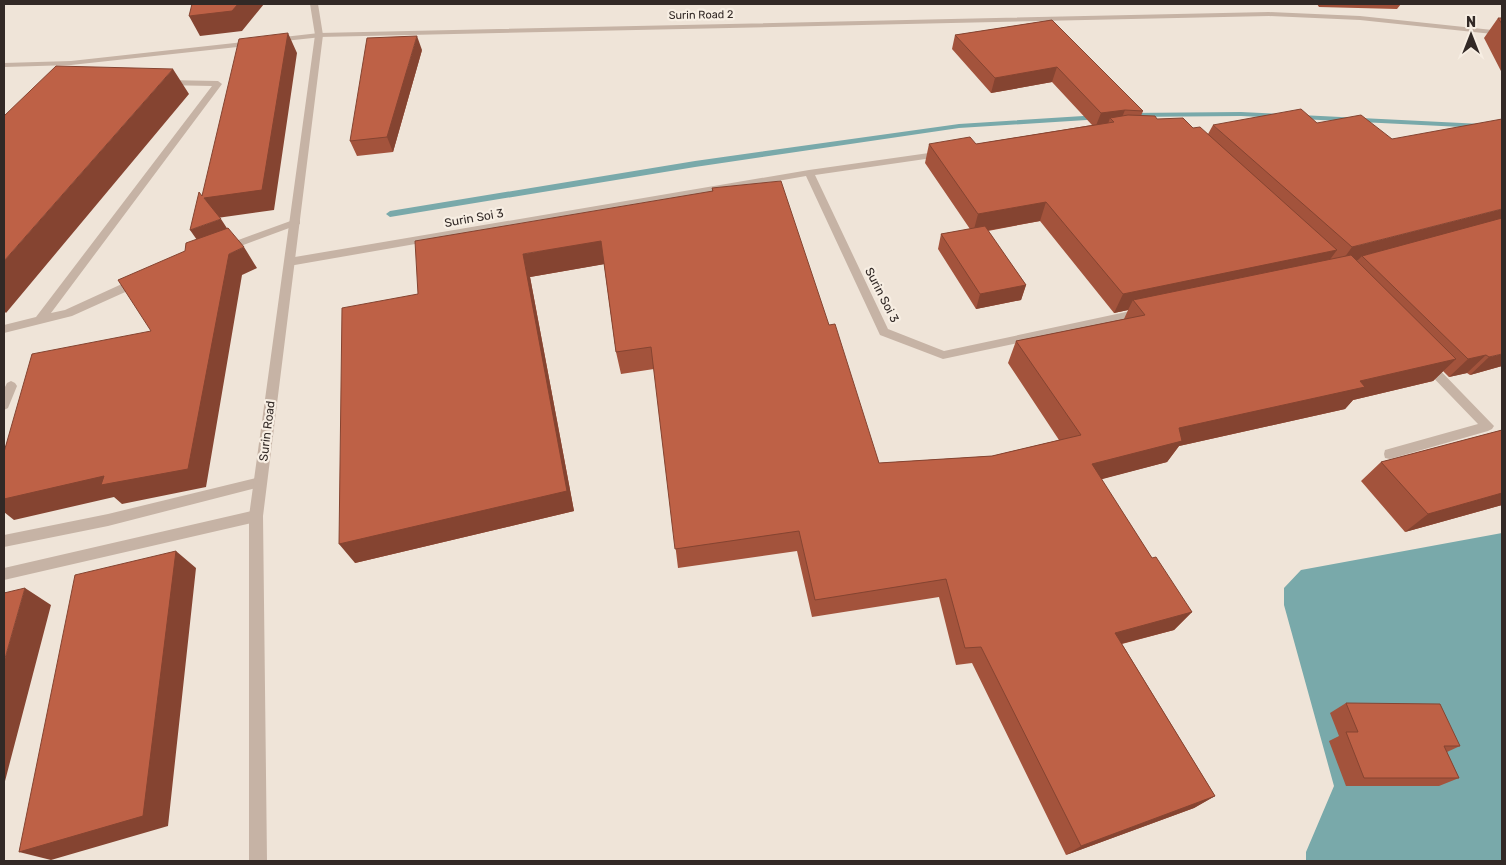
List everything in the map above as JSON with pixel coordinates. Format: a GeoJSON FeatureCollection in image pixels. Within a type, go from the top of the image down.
{"type":"FeatureCollection","features":[{"type":"Feature","properties":{"kind":"street","name":"Surin Road"},"geometry":{"type":"LineString","coordinates":[[258,861],[256,516],[319,35],[314,4]]}},
{"type":"Feature","properties":{"kind":"street"},"geometry":{"type":"LineString","coordinates":[[1313,8],[1323,16]]}},
{"type":"Feature","properties":{"kind":"street","name":"Surin Road 2"},"geometry":{"type":"LineString","coordinates":[[269,41],[319,35],[1259,14],[1360,18],[1502,32]]}},
{"type":"Feature","properties":{"kind":"street"},"geometry":{"type":"LineString","coordinates":[[4,64],[71,63],[259,42]]}},
{"type":"Feature","properties":{"kind":"street"},"geometry":{"type":"LineString","coordinates":[[59,75],[71,63]]}},
{"type":"Feature","properties":{"kind":"street"},"geometry":{"type":"LineString","coordinates":[[39,321],[218,84],[160,83]]}},
{"type":"Feature","properties":{"kind":"street"},"geometry":{"type":"LineString","coordinates":[[810,173],[955,153]]}},
{"type":"Feature","properties":{"kind":"street","name":"Surin Soi 3"},"geometry":{"type":"LineString","coordinates":[[289,262],[810,173],[884,332],[943,355],[1154,310]]}},
{"type":"Feature","properties":{"kind":"street"},"geometry":{"type":"LineString","coordinates":[[215,252],[296,222]]}},
{"type":"Feature","properties":{"kind":"street"},"geometry":{"type":"LineString","coordinates":[[4,329],[68,314],[153,276]]}},
{"type":"Feature","properties":{"kind":"street"},"geometry":{"type":"LineString","coordinates":[[1390,454],[1488,426],[1419,356]]}},
{"type":"Feature","properties":{"kind":"street"},"geometry":{"type":"LineString","coordinates":[[4,405],[11,386]]}},
{"type":"Feature","properties":{"kind":"street"},"geometry":{"type":"LineString","coordinates":[[4,541],[108,520],[260,482]]}},
{"type":"Feature","properties":{"kind":"street"},"geometry":{"type":"LineString","coordinates":[[4,574],[256,516]]}},
{"type":"Feature","properties":{"kind":"water"},"geometry":{"type":"Polygon","coordinates":[[[1502,533],[1502,861],[1306,861],[1306,852],[1334,786],[1284,605],[1284,588],[1301,570],[1502,533]]]}},
{"type":"Feature","properties":{"kind":"building"},"geometry":{"type":"Polygon","coordinates":[[[192,4],[238,4],[232,11],[189,16],[192,4]]]}},
{"type":"Feature","properties":{"kind":"building"},"geometry":{"type":"Polygon","coordinates":[[[1052,20],[1143,111],[1125,110],[1101,113],[1057,67],[995,78],[955,35],[1052,20]]]}},
{"type":"Feature","properties":{"kind":"building"},"geometry":{"type":"Polygon","coordinates":[[[288,33],[262,190],[204,198],[221,219],[190,230],[199,192],[202,196],[239,39],[288,33]]]}},
{"type":"Feature","properties":{"kind":"building"},"geometry":{"type":"Polygon","coordinates":[[[417,36],[387,137],[350,141],[367,38],[417,36]]]}},
{"type":"Feature","properties":{"kind":"building"},"geometry":{"type":"Polygon","coordinates":[[[56,66],[173,69],[4,261],[4,116],[56,66]]]}},
{"type":"Feature","properties":{"kind":"building"},"geometry":{"type":"Polygon","coordinates":[[[1301,109],[1317,123],[1361,115],[1392,139],[1502,119],[1502,209],[1352,247],[1213,125],[1301,109]]]}},
{"type":"Feature","properties":{"kind":"building"},"geometry":{"type":"Polygon","coordinates":[[[1128,115],[1155,116],[1157,119],[1183,118],[1193,128],[1200,127],[1337,250],[1123,294],[1046,202],[978,214],[929,144],[970,137],[976,144],[1114,122],[1110,118],[1128,115]]]}},
{"type":"Feature","properties":{"kind":"building"},"geometry":{"type":"Polygon","coordinates":[[[781,181],[829,325],[835,324],[879,463],[992,456],[1081,435],[1016,341],[1145,315],[1133,300],[1351,255],[1456,359],[1360,381],[1365,387],[1179,428],[1182,441],[1092,464],[1152,558],[1156,557],[1192,612],[1115,633],[1215,796],[1081,846],[981,647],[965,648],[946,579],[815,600],[799,531],[675,549],[651,347],[616,352],[601,241],[523,254],[567,491],[339,544],[342,308],[418,294],[415,241],[713,191],[712,188],[781,181]]]}},
{"type":"Feature","properties":{"kind":"building"},"geometry":{"type":"Polygon","coordinates":[[[1502,218],[1502,354],[1468,359],[1362,256],[1502,218]]]}},
{"type":"Feature","properties":{"kind":"building"},"geometry":{"type":"Polygon","coordinates":[[[985,226],[1026,285],[980,294],[941,234],[985,226]]]}},
{"type":"Feature","properties":{"kind":"building"},"geometry":{"type":"Polygon","coordinates":[[[228,228],[244,247],[229,254],[188,469],[101,485],[104,476],[4,499],[4,452],[32,354],[151,331],[118,280],[185,251],[186,243],[228,228]]]}},
{"type":"Feature","properties":{"kind":"building"},"geometry":{"type":"Polygon","coordinates":[[[1502,430],[1502,493],[1428,514],[1381,462],[1502,430]]]}},
{"type":"Feature","properties":{"kind":"building"},"geometry":{"type":"Polygon","coordinates":[[[176,551],[143,816],[19,852],[75,575],[176,551]]]}},
{"type":"Feature","properties":{"kind":"building"},"geometry":{"type":"Polygon","coordinates":[[[25,588],[4,662],[4,593],[25,588]]]}},
{"type":"Feature","properties":{"kind":"building"},"geometry":{"type":"Polygon","coordinates":[[[1346,703],[1440,704],[1460,746],[1444,746],[1459,778],[1364,778],[1346,732],[1358,732],[1346,703]]]}},
{"type":"Feature","properties":{"kind":"waterway"},"geometry":{"type":"LineString","coordinates":[[1128,115],[1241,114],[1502,127]]}},
{"type":"Feature","properties":{"kind":"waterway"},"geometry":{"type":"LineString","coordinates":[[390,214],[695,164],[959,126],[1099,117]]}}]}
